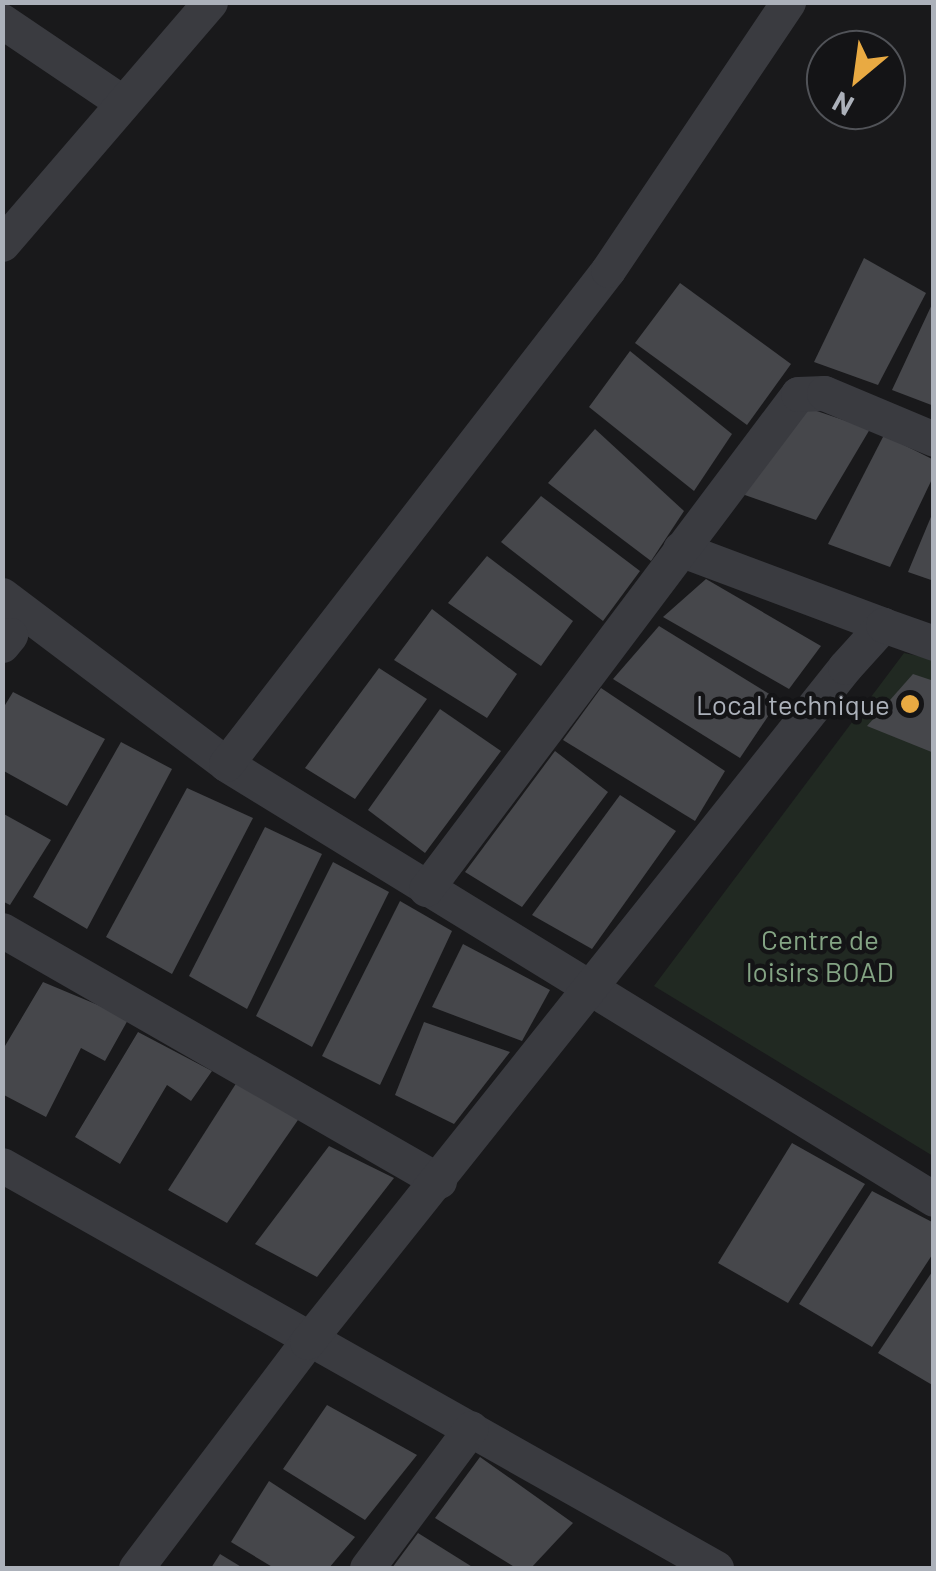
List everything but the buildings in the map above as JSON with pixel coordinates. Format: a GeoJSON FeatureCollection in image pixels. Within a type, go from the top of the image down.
{"type":"FeatureCollection","features":[{"type":"Feature","properties":{"kind":"street"},"geometry":{"type":"LineString","coordinates":[[2,244],[210,2]]}},
{"type":"Feature","properties":{"kind":"street"},"geometry":{"type":"LineString","coordinates":[[226,764],[608,270],[788,2]]}},
{"type":"Feature","properties":{"kind":"street"},"geometry":{"type":"LineString","coordinates":[[2,21],[122,103]]}},
{"type":"Feature","properties":{"kind":"street"},"geometry":{"type":"LineString","coordinates":[[426,889],[798,394],[824,393],[934,439]]}},
{"type":"Feature","properties":{"kind":"street"},"geometry":{"type":"LineString","coordinates":[[680,549],[934,642]]}},
{"type":"Feature","properties":{"kind":"street"},"geometry":{"type":"LineString","coordinates":[[2,595],[226,764],[590,993],[934,1199]]}},
{"type":"Feature","properties":{"kind":"street"},"geometry":{"type":"LineString","coordinates":[[136,1568],[310,1338],[883,624]]}},
{"type":"Feature","properties":{"kind":"street"},"geometry":{"type":"LineString","coordinates":[[2,930],[438,1181]]}},
{"type":"Feature","properties":{"kind":"street"},"geometry":{"type":"LineString","coordinates":[[2,1165],[716,1568]]}},
{"type":"Feature","properties":{"kind":"street"},"geometry":{"type":"LineString","coordinates":[[367,1568],[471,1428]]}},
{"type":"Feature","properties":{"kind":"green space","name":"Centre de loisirs BOAD"},"geometry":{"type":"Polygon","coordinates":[[[904,653],[933,659],[933,1156],[654,986],[904,653]]]}},
{"type":"Feature","properties":{"kind":"place","name":"Local technique"},"geometry":{"type":"Point","coordinates":[910,704]}}]}
